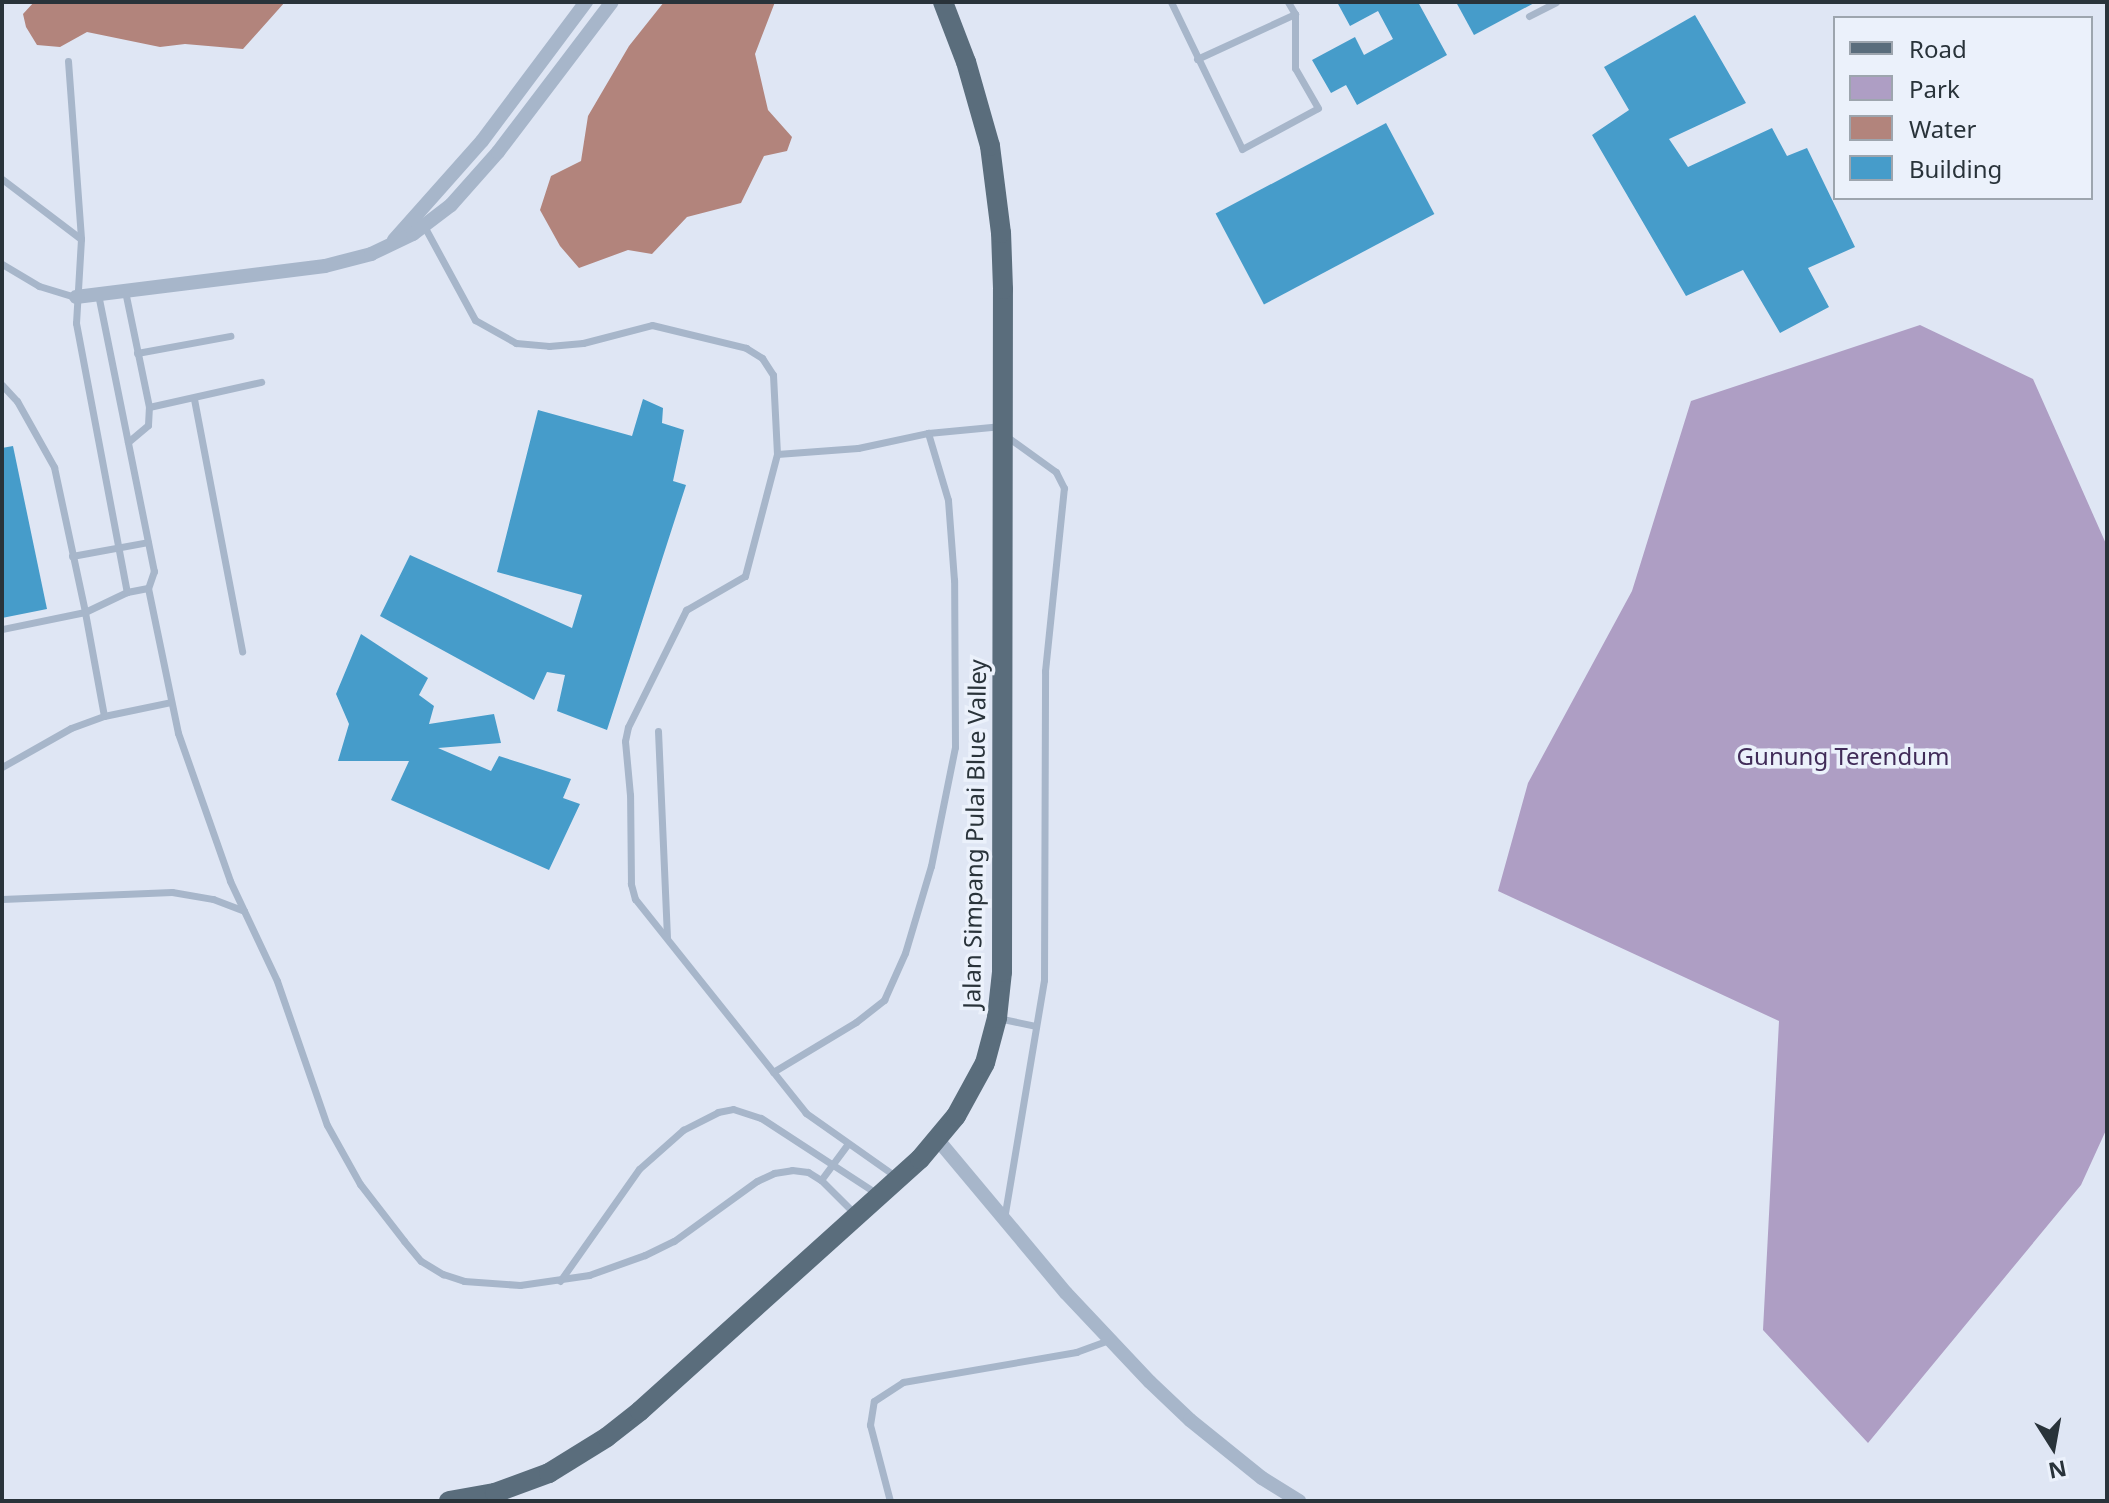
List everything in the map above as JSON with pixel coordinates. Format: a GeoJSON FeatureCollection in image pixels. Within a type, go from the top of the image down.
{"type":"FeatureCollection","features":[{"type":"Feature","properties":{"kind":"main road","name":"Jalan Simpang Pulai Blue Valley"},"geometry":{"type":"LineString","coordinates":[[462,1500],[495,1493],[549,1473],[607,1437],[899,1179],[938,1140],[972,1091],[985,1063],[997,1018],[1002,960],[1003,289],[997,190],[979,101],[943,2]]}},
{"type":"Feature","properties":{"kind":"street"},"geometry":{"type":"LineString","coordinates":[[421,220],[586,2]]}},
{"type":"Feature","properties":{"kind":"street"},"geometry":{"type":"LineString","coordinates":[[76,297],[325,266],[388,247],[421,220],[451,205],[498,152],[612,2]]}},
{"type":"Feature","properties":{"kind":"street"},"geometry":{"type":"LineString","coordinates":[[938,1140],[1109,1340],[1190,1420],[1295,1500]]}},
{"type":"Feature","properties":{"kind":"lane"},"geometry":{"type":"LineString","coordinates":[[1171,2],[1242,149],[1318,108],[1295,68],[1295,14],[1288,2]]}},
{"type":"Feature","properties":{"kind":"lane"},"geometry":{"type":"LineString","coordinates":[[1529,16],[1556,2]]}},
{"type":"Feature","properties":{"kind":"lane"},"geometry":{"type":"LineString","coordinates":[[1197,59],[1295,14]]}},
{"type":"Feature","properties":{"kind":"lane"},"geometry":{"type":"LineString","coordinates":[[68,61],[81,239],[76,297],[79,351],[127,592]]}},
{"type":"Feature","properties":{"kind":"lane"},"geometry":{"type":"LineString","coordinates":[[2,179],[81,239]]}},
{"type":"Feature","properties":{"kind":"lane"},"geometry":{"type":"LineString","coordinates":[[421,220],[475,320],[516,343],[549,346],[583,343],[652,325],[746,348],[762,358],[773,375],[777,454],[745,576],[686,610],[628,727],[625,741],[631,884],[635,899],[806,1113],[899,1179]]}},
{"type":"Feature","properties":{"kind":"lane"},"geometry":{"type":"LineString","coordinates":[[2,264],[39,286],[76,297]]}},
{"type":"Feature","properties":{"kind":"lane"},"geometry":{"type":"LineString","coordinates":[[125,291],[149,407],[148,425],[128,442]]}},
{"type":"Feature","properties":{"kind":"lane"},"geometry":{"type":"LineString","coordinates":[[98,294],[154,571],[148,588],[178,733],[244,911],[277,981],[340,1153],[421,1261],[464,1281],[520,1285],[560,1281],[616,1266],[674,1241],[757,1181],[774,1173],[792,1170],[821,1180],[858,1217]]}},
{"type":"Feature","properties":{"kind":"lane"},"geometry":{"type":"LineString","coordinates":[[137,353],[230,336]]}},
{"type":"Feature","properties":{"kind":"lane"},"geometry":{"type":"LineString","coordinates":[[149,407],[261,382]]}},
{"type":"Feature","properties":{"kind":"lane"},"geometry":{"type":"LineString","coordinates":[[2,385],[17,401],[54,467],[104,716]]}},
{"type":"Feature","properties":{"kind":"lane"},"geometry":{"type":"LineString","coordinates":[[194,399],[242,651]]}},
{"type":"Feature","properties":{"kind":"lane"},"geometry":{"type":"LineString","coordinates":[[777,454],[858,448],[928,433],[1004,431],[1056,472],[1064,488],[1045,671],[1044,980],[1025,1110],[1004,1219]]}},
{"type":"Feature","properties":{"kind":"lane"},"geometry":{"type":"LineString","coordinates":[[773,1072],[856,1022],[884,1000],[905,953],[931,866],[955,747],[954,580],[948,500],[928,433]]}},
{"type":"Feature","properties":{"kind":"lane"},"geometry":{"type":"LineString","coordinates":[[72,556],[148,542]]}},
{"type":"Feature","properties":{"kind":"lane"},"geometry":{"type":"LineString","coordinates":[[2,629],[85,612],[127,592],[148,588]]}},
{"type":"Feature","properties":{"kind":"lane"},"geometry":{"type":"LineString","coordinates":[[2,767],[71,728],[104,716],[171,702]]}},
{"type":"Feature","properties":{"kind":"lane"},"geometry":{"type":"LineString","coordinates":[[658,731],[667,937]]}},
{"type":"Feature","properties":{"kind":"lane"},"geometry":{"type":"LineString","coordinates":[[2,899],[172,892],[213,899],[244,911]]}},
{"type":"Feature","properties":{"kind":"lane"},"geometry":{"type":"LineString","coordinates":[[997,1018],[1035,1026]]}},
{"type":"Feature","properties":{"kind":"lane"},"geometry":{"type":"LineString","coordinates":[[560,1281],[639,1169],[683,1130],[702,1118],[733,1109],[747,1112],[881,1196]]}},
{"type":"Feature","properties":{"kind":"lane"},"geometry":{"type":"LineString","coordinates":[[821,1180],[847,1145]]}},
{"type":"Feature","properties":{"kind":"lane"},"geometry":{"type":"LineString","coordinates":[[890,1501],[870,1425],[874,1401],[903,1382],[1076,1352],[1109,1340]]}},
{"type":"Feature","properties":{"kind":"green space","name":"Gunung Terendum"},"geometry":{"type":"Polygon","coordinates":[[[1920,325],[2033,379],[2107,546],[2107,1128],[2081,1185],[1868,1443],[1763,1330],[1779,1021],[1498,891],[1528,783],[1632,591],[1691,401],[1920,325]]]}},
{"type":"Feature","properties":{"kind":"water"},"geometry":{"type":"Polygon","coordinates":[[[34,2],[285,2],[243,49],[185,44],[160,47],[87,32],[60,47],[37,45],[26,27],[23,14],[34,2]]]}},
{"type":"Feature","properties":{"kind":"water"},"geometry":{"type":"Polygon","coordinates":[[[664,2],[775,2],[755,54],[768,110],[792,137],[787,151],[764,156],[741,203],[687,217],[652,254],[628,250],[579,268],[560,246],[540,210],[551,176],[581,161],[588,116],[629,46],[664,2]]]}},
{"type":"Feature","properties":{"kind":"building"},"geometry":{"type":"Polygon","coordinates":[[[1337,2],[1418,2],[1447,55],[1357,105],[1346,85],[1331,93],[1312,60],[1355,37],[1364,55],[1393,39],[1378,11],[1350,26],[1337,2]]]}},
{"type":"Feature","properties":{"kind":"building"},"geometry":{"type":"Polygon","coordinates":[[[1456,2],[1536,2],[1474,35],[1456,2]]]}},
{"type":"Feature","properties":{"kind":"building"},"geometry":{"type":"Polygon","coordinates":[[[1695,15],[1746,103],[1669,139],[1688,167],[1772,128],[1787,156],[1807,148],[1855,247],[1808,268],[1829,307],[1780,333],[1743,270],[1686,296],[1592,135],[1629,110],[1604,67],[1695,15]]]}},
{"type":"Feature","properties":{"kind":"building"},"geometry":{"type":"Polygon","coordinates":[[[1386,123],[1434,214],[1264,305],[1216,214],[1386,123]]]}},
{"type":"Feature","properties":{"kind":"building"},"geometry":{"type":"Polygon","coordinates":[[[643,399],[663,408],[662,423],[684,430],[673,481],[686,485],[607,730],[557,711],[565,675],[547,672],[534,700],[380,616],[410,555],[572,628],[582,595],[497,572],[538,410],[632,436],[643,399]]]}},
{"type":"Feature","properties":{"kind":"building"},"geometry":{"type":"Polygon","coordinates":[[[13,446],[47,609],[2,618],[2,448],[13,446]]]}},
{"type":"Feature","properties":{"kind":"building"},"geometry":{"type":"Polygon","coordinates":[[[361,634],[428,678],[419,695],[434,706],[429,724],[494,714],[501,743],[438,748],[491,771],[499,756],[571,779],[563,798],[580,804],[549,870],[391,800],[409,761],[338,761],[349,724],[336,694],[361,634]]]}}]}
